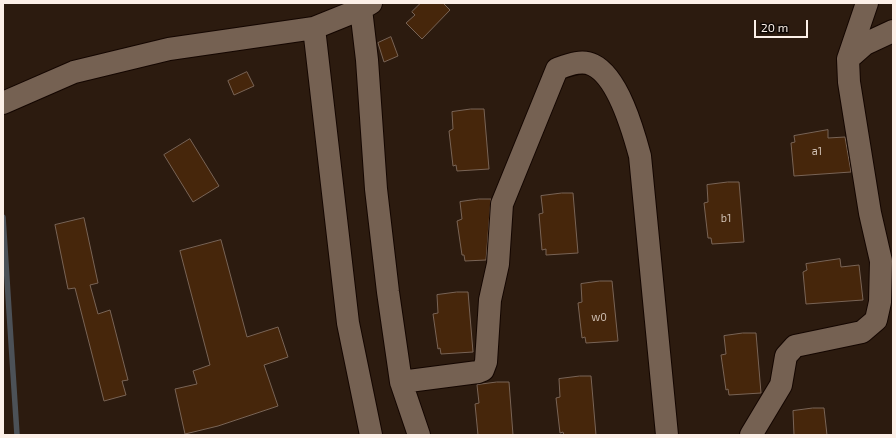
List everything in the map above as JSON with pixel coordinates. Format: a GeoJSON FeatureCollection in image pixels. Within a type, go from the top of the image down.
{"type":"FeatureCollection","features":[{"type":"Feature","properties":{"kind":"street"},"geometry":{"type":"LineString","coordinates":[[751,435],[780,385],[786,356],[795,346],[862,332],[876,320],[887,261],[870,213],[849,82],[848,59],[867,3]]}},
{"type":"Feature","properties":{"kind":"street"},"geometry":{"type":"LineString","coordinates":[[3,103],[33,88],[74,72],[168,50],[314,28],[366,6],[367,60],[378,203],[388,292],[401,382],[419,435]]}},
{"type":"Feature","properties":{"kind":"street"},"geometry":{"type":"LineString","coordinates":[[848,59],[893,22]]}},
{"type":"Feature","properties":{"kind":"street"},"geometry":{"type":"LineString","coordinates":[[314,28],[348,323],[371,435]]}},
{"type":"Feature","properties":{"kind":"street"},"geometry":{"type":"LineString","coordinates":[[865,44],[893,31]]}},
{"type":"Feature","properties":{"kind":"street"},"geometry":{"type":"LineString","coordinates":[[401,382],[478,372],[483,370],[486,362],[490,300],[498,264],[502,204],[557,69],[576,62],[593,64],[609,78],[631,121],[640,156],[667,435]]}},
{"type":"Feature","properties":{"kind":"building"},"geometry":{"type":"Polygon","coordinates":[[[421,3],[443,3],[450,10],[422,39],[406,23],[415,15],[412,12],[421,3]]]}},
{"type":"Feature","properties":{"kind":"building"},"geometry":{"type":"Polygon","coordinates":[[[391,37],[398,56],[384,62],[378,43],[391,37]]]}},
{"type":"Feature","properties":{"kind":"building"},"geometry":{"type":"Polygon","coordinates":[[[247,72],[254,86],[234,95],[228,81],[247,72]]]}},
{"type":"Feature","properties":{"kind":"building"},"geometry":{"type":"Polygon","coordinates":[[[471,109],[484,109],[489,169],[457,171],[456,165],[453,166],[449,131],[453,129],[452,112],[471,109]]]}},
{"type":"Feature","properties":{"kind":"building"},"geometry":{"type":"Polygon","coordinates":[[[828,130],[828,138],[845,137],[851,172],[794,176],[791,143],[795,142],[794,136],[828,130]]]}},
{"type":"Feature","properties":{"kind":"building"},"geometry":{"type":"Polygon","coordinates":[[[190,139],[219,186],[193,202],[164,155],[190,139]]]}},
{"type":"Feature","properties":{"kind":"building"},"geometry":{"type":"Polygon","coordinates":[[[739,182],[744,242],[712,244],[711,238],[708,238],[704,203],[708,202],[707,185],[739,182]]]}},
{"type":"Feature","properties":{"kind":"building"},"geometry":{"type":"Polygon","coordinates":[[[573,193],[578,253],[546,255],[546,249],[542,250],[539,214],[543,213],[541,196],[573,193]]]}},
{"type":"Feature","properties":{"kind":"building"},"geometry":{"type":"Polygon","coordinates":[[[491,199],[486,260],[465,261],[464,255],[462,255],[457,221],[462,219],[460,202],[491,199]]]}},
{"type":"Feature","properties":{"kind":"building"},"geometry":{"type":"Polygon","coordinates":[[[84,218],[98,283],[90,285],[98,314],[110,310],[128,380],[122,381],[126,395],[104,401],[75,288],[68,289],[55,225],[84,218]]]}},
{"type":"Feature","properties":{"kind":"building"},"geometry":{"type":"Polygon","coordinates":[[[221,240],[247,337],[278,327],[288,357],[264,365],[278,406],[218,426],[185,434],[175,389],[197,384],[193,371],[210,365],[180,251],[221,240]]]}},
{"type":"Feature","properties":{"kind":"building"},"geometry":{"type":"Polygon","coordinates":[[[840,259],[841,267],[859,265],[863,300],[806,304],[803,272],[807,270],[806,264],[840,259]]]}},
{"type":"Feature","properties":{"kind":"building"},"geometry":{"type":"Polygon","coordinates":[[[612,281],[618,341],[586,343],[585,337],[582,338],[578,303],[582,302],[581,284],[612,281]]]}},
{"type":"Feature","properties":{"kind":"building"},"geometry":{"type":"Polygon","coordinates":[[[468,292],[473,352],[441,354],[440,348],[438,349],[433,314],[438,313],[437,295],[468,292]]]}},
{"type":"Feature","properties":{"kind":"building"},"geometry":{"type":"Polygon","coordinates":[[[743,333],[756,333],[761,393],[729,395],[728,389],[726,390],[721,355],[726,354],[724,336],[743,333]]]}},
{"type":"Feature","properties":{"kind":"building"},"geometry":{"type":"Polygon","coordinates":[[[591,376],[596,435],[564,435],[563,432],[560,433],[556,398],[560,397],[559,379],[591,376]]]}},
{"type":"Feature","properties":{"kind":"building"},"geometry":{"type":"Polygon","coordinates":[[[509,382],[513,435],[478,435],[475,404],[479,403],[477,385],[509,382]]]}},
{"type":"Feature","properties":{"kind":"building"},"geometry":{"type":"Polygon","coordinates":[[[824,408],[827,435],[794,435],[793,411],[824,408]]]}},
{"type":"Feature","properties":{"kind":"waterway"},"geometry":{"type":"LineString","coordinates":[[3,217],[17,435]]}}]}
